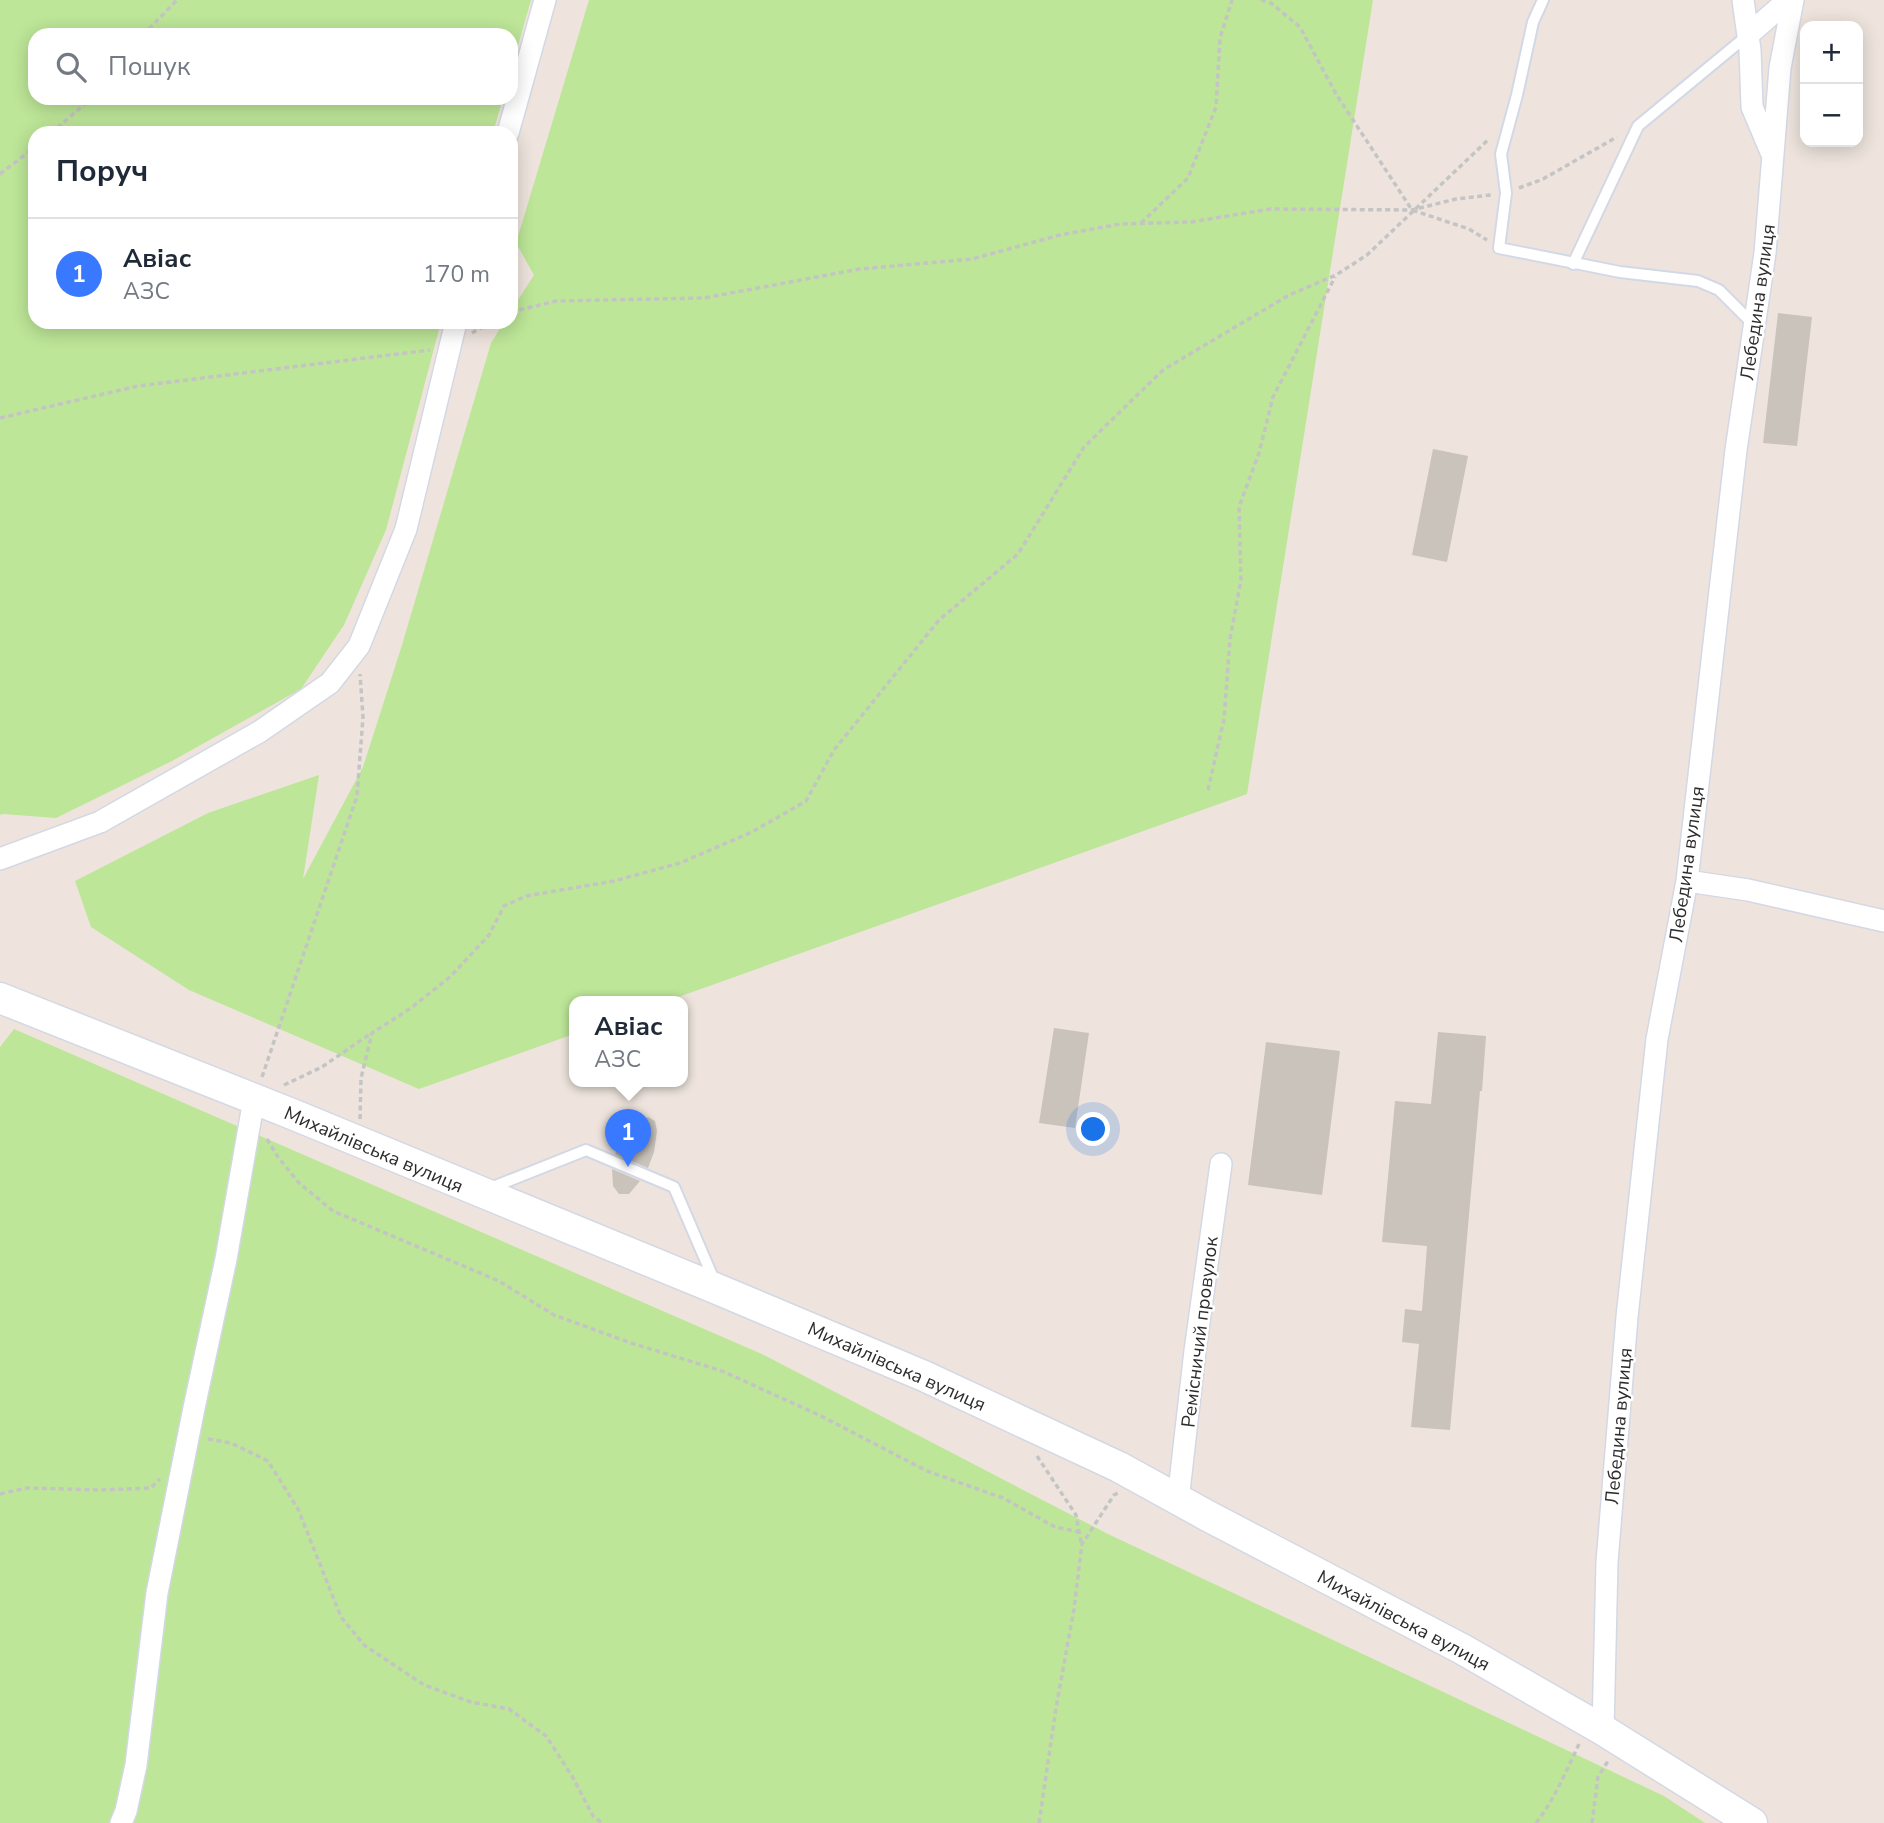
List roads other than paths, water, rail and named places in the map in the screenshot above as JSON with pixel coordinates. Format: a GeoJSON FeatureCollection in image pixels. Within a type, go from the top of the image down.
{"type":"FeatureCollection","features":[{"type":"Feature","properties":{"kind":"main road","name":"Михайлівська вулиця"},"geometry":{"type":"LineString","coordinates":[[0,998],[253,1106],[360,1143],[718,1289],[924,1376],[1119,1467],[1462,1649],[1604,1731],[1752,1823]]}},
{"type":"Feature","properties":{"kind":"street"},"geometry":{"type":"LineString","coordinates":[[518,97],[545,0]]}},
{"type":"Feature","properties":{"kind":"street"},"geometry":{"type":"LineString","coordinates":[[1743,0],[1752,107],[1773,158]]}},
{"type":"Feature","properties":{"kind":"street"},"geometry":{"type":"LineString","coordinates":[[1748,35],[1790,0]]}},
{"type":"Feature","properties":{"kind":"street","name":"Лебедина вулиця"},"geometry":{"type":"LineString","coordinates":[[1604,1731],[1607,1562],[1626,1317],[1657,1039],[1687,881],[1736,450],[1765,253],[1780,68],[1790,0]]}},
{"type":"Feature","properties":{"kind":"street"},"geometry":{"type":"LineString","coordinates":[[510,126],[516,105]]}},
{"type":"Feature","properties":{"kind":"street"},"geometry":{"type":"LineString","coordinates":[[0,859],[100,822],[259,732],[330,683],[359,646],[406,529],[454,329]]}},
{"type":"Feature","properties":{"kind":"street"},"geometry":{"type":"LineString","coordinates":[[1687,881],[1748,891],[1884,921]]}},
{"type":"Feature","properties":{"kind":"street"},"geometry":{"type":"LineString","coordinates":[[121,1823],[136,1765],[157,1593],[226,1259],[253,1106]]}},
{"type":"Feature","properties":{"kind":"street","name":"Ремісничий провулок"},"geometry":{"type":"LineString","coordinates":[[1178,1500],[1221,1164]]}},
{"type":"Feature","properties":{"kind":"lane"},"geometry":{"type":"LineString","coordinates":[[1543,0],[1533,22],[1501,155],[1506,193],[1499,248],[1620,272],[1698,281],[1719,290],[1754,325]]}},
{"type":"Feature","properties":{"kind":"lane"},"geometry":{"type":"LineString","coordinates":[[1573,264],[1638,126],[1748,35]]}},
{"type":"Feature","properties":{"kind":"lane"},"geometry":{"type":"LineString","coordinates":[[479,1192],[586,1150],[674,1187],[718,1289]]}},
{"type":"Feature","properties":{"kind":"place","name":"Авіас"},"geometry":{"type":"Point","coordinates":[628,1167]}}]}
